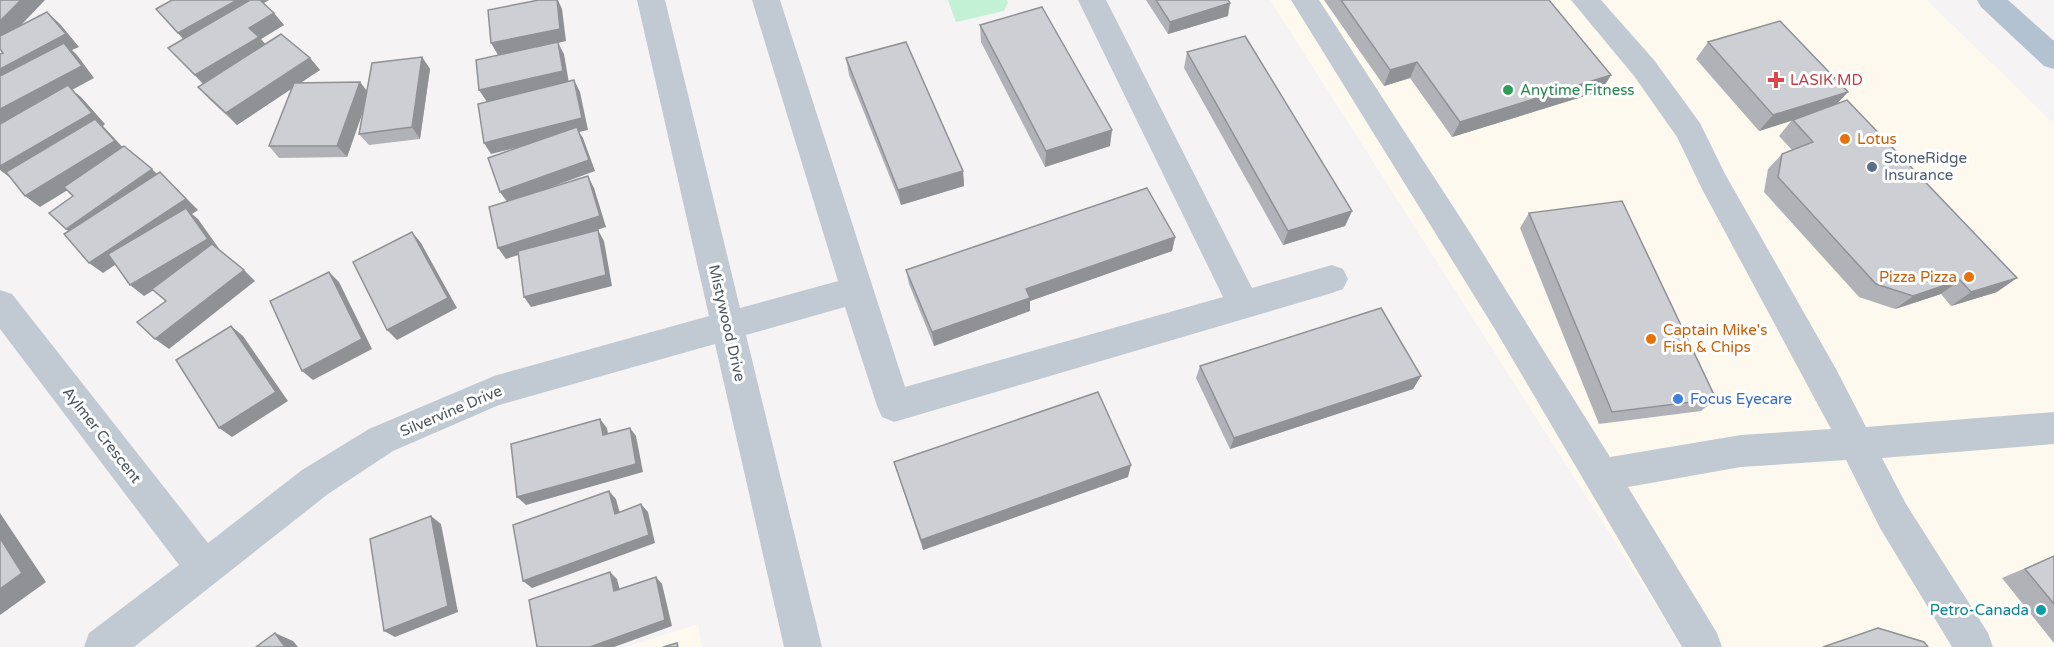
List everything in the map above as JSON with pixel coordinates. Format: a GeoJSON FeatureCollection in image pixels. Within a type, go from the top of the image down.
{"type":"FeatureCollection","features":[{"type":"Feature","properties":{"kind":"main road"},"geometry":{"type":"LineString","coordinates":[[1991,0],[2054,58]]}},
{"type":"Feature","properties":{"kind":"street","name":"Mistywood Drive"},"geometry":{"type":"LineString","coordinates":[[651,0],[802,647]]}},
{"type":"Feature","properties":{"kind":"street"},"geometry":{"type":"LineString","coordinates":[[766,0],[791,74],[856,294],[894,406],[1332,279]]}},
{"type":"Feature","properties":{"kind":"street"},"geometry":{"type":"LineString","coordinates":[[1092,0],[1243,304]]}},
{"type":"Feature","properties":{"kind":"street"},"geometry":{"type":"LineString","coordinates":[[1305,0],[1396,140],[1602,475],[1702,647]]}},
{"type":"Feature","properties":{"kind":"street"},"geometry":{"type":"LineString","coordinates":[[1585,0],[1644,69],[1689,131],[1713,180],[1807,349],[1893,516],[1974,647]]}},
{"type":"Feature","properties":{"kind":"street","name":"Silvervine Drive"},"geometry":{"type":"LineString","coordinates":[[103,647],[315,482],[381,440],[494,391],[848,292],[856,294]]}},
{"type":"Feature","properties":{"kind":"street","name":"Aylmer Crescent"},"geometry":{"type":"LineString","coordinates":[[0,303],[204,567]]}},
{"type":"Feature","properties":{"kind":"street"},"geometry":{"type":"LineString","coordinates":[[1602,475],[1741,451],[2054,428]]}},
{"type":"Feature","properties":{"kind":"shaded area"},"geometry":{"type":"Polygon","coordinates":[[[1270,0],[1927,0],[2054,124],[2054,647],[1682,647],[1270,0]]]}},
{"type":"Feature","properties":{"kind":"shaded area"},"geometry":{"type":"Polygon","coordinates":[[[698,624],[702,647],[626,647],[698,624]]]}},
{"type":"Feature","properties":{"kind":"green space"},"geometry":{"type":"Polygon","coordinates":[[[948,0],[1007,0],[1008,2],[1004,11],[956,22],[948,0]]]}},
{"type":"Feature","properties":{"kind":"building"},"geometry":{"type":"Polygon","coordinates":[[[0,0],[21,0],[0,21],[0,0]]]}},
{"type":"Feature","properties":{"kind":"building"},"geometry":{"type":"Polygon","coordinates":[[[172,0],[237,0],[178,33],[156,9],[172,0]]]}},
{"type":"Feature","properties":{"kind":"building"},"geometry":{"type":"Polygon","coordinates":[[[250,0],[260,0],[274,13],[249,28],[259,37],[195,75],[168,48],[250,0]]]}},
{"type":"Feature","properties":{"kind":"building"},"geometry":{"type":"Polygon","coordinates":[[[539,0],[557,0],[560,29],[491,43],[488,10],[539,0]]]}},
{"type":"Feature","properties":{"kind":"building"},"geometry":{"type":"Polygon","coordinates":[[[1156,0],[1228,0],[1230,3],[1170,22],[1156,0]]]}},
{"type":"Feature","properties":{"kind":"building"},"geometry":{"type":"Polygon","coordinates":[[[1341,0],[1549,0],[1611,75],[1460,122],[1417,62],[1390,70],[1341,0]]]}},
{"type":"Feature","properties":{"kind":"building"},"geometry":{"type":"Polygon","coordinates":[[[1042,7],[1112,130],[1046,151],[980,25],[1042,7]]]}},
{"type":"Feature","properties":{"kind":"building"},"geometry":{"type":"Polygon","coordinates":[[[47,12],[66,34],[0,69],[0,54],[3,53],[0,49],[0,36],[47,12]]]}},
{"type":"Feature","properties":{"kind":"building"},"geometry":{"type":"Polygon","coordinates":[[[1780,21],[1848,92],[1773,115],[1708,42],[1780,21]]]}},
{"type":"Feature","properties":{"kind":"building"},"geometry":{"type":"Polygon","coordinates":[[[281,34],[310,58],[226,113],[198,87],[281,34]]]}},
{"type":"Feature","properties":{"kind":"building"},"geometry":{"type":"Polygon","coordinates":[[[1245,36],[1352,211],[1288,231],[1187,52],[1245,36]]]}},
{"type":"Feature","properties":{"kind":"building"},"geometry":{"type":"Polygon","coordinates":[[[558,42],[563,71],[479,90],[476,60],[558,42]]]}},
{"type":"Feature","properties":{"kind":"building"},"geometry":{"type":"Polygon","coordinates":[[[906,42],[963,171],[898,190],[846,58],[906,42]]]}},
{"type":"Feature","properties":{"kind":"building"},"geometry":{"type":"Polygon","coordinates":[[[64,43],[82,66],[0,109],[0,76],[64,43]]]}},
{"type":"Feature","properties":{"kind":"building"},"geometry":{"type":"Polygon","coordinates":[[[422,57],[412,127],[359,134],[372,63],[422,57]]]}},
{"type":"Feature","properties":{"kind":"building"},"geometry":{"type":"Polygon","coordinates":[[[574,80],[582,118],[484,143],[478,104],[574,80]]]}},
{"type":"Feature","properties":{"kind":"building"},"geometry":{"type":"Polygon","coordinates":[[[360,82],[337,146],[269,146],[294,83],[360,82]]]}},
{"type":"Feature","properties":{"kind":"building"},"geometry":{"type":"Polygon","coordinates":[[[68,85],[92,113],[0,166],[0,124],[68,85]]]}},
{"type":"Feature","properties":{"kind":"building"},"geometry":{"type":"Polygon","coordinates":[[[1847,100],[2017,278],[1971,292],[1960,280],[1913,296],[1876,284],[1778,177],[1782,154],[1813,142],[1793,120],[1847,100]]]}},
{"type":"Feature","properties":{"kind":"building"},"geometry":{"type":"Polygon","coordinates":[[[95,119],[115,141],[25,196],[6,172],[95,119]]]}},
{"type":"Feature","properties":{"kind":"building"},"geometry":{"type":"Polygon","coordinates":[[[577,127],[589,160],[500,192],[488,158],[577,127]]]}},
{"type":"Feature","properties":{"kind":"building"},"geometry":{"type":"Polygon","coordinates":[[[124,146],[152,169],[66,229],[49,213],[73,196],[64,187],[124,146]]]}},
{"type":"Feature","properties":{"kind":"building"},"geometry":{"type":"Polygon","coordinates":[[[160,172],[186,199],[89,263],[64,234],[160,172]]]}},
{"type":"Feature","properties":{"kind":"building"},"geometry":{"type":"Polygon","coordinates":[[[588,176],[600,216],[498,248],[489,207],[588,176]]]}},
{"type":"Feature","properties":{"kind":"building"},"geometry":{"type":"Polygon","coordinates":[[[1147,188],[1175,237],[1026,289],[1030,298],[932,332],[906,270],[1147,188]]]}},
{"type":"Feature","properties":{"kind":"building"},"geometry":{"type":"Polygon","coordinates":[[[1622,201],[1716,399],[1612,412],[1529,213],[1622,201]]]}},
{"type":"Feature","properties":{"kind":"building"},"geometry":{"type":"Polygon","coordinates":[[[186,208],[208,239],[130,285],[108,254],[186,208]]]}},
{"type":"Feature","properties":{"kind":"building"},"geometry":{"type":"Polygon","coordinates":[[[598,230],[606,275],[524,297],[518,251],[598,230]]]}},
{"type":"Feature","properties":{"kind":"building"},"geometry":{"type":"Polygon","coordinates":[[[412,232],[448,298],[387,330],[353,262],[412,232]]]}},
{"type":"Feature","properties":{"kind":"building"},"geometry":{"type":"Polygon","coordinates":[[[212,244],[244,270],[155,339],[137,322],[166,301],[152,289],[212,244]]]}},
{"type":"Feature","properties":{"kind":"building"},"geometry":{"type":"Polygon","coordinates":[[[329,272],[362,339],[302,371],[270,301],[329,272]]]}},
{"type":"Feature","properties":{"kind":"building"},"geometry":{"type":"Polygon","coordinates":[[[1381,308],[1421,376],[1234,438],[1200,366],[1381,308]]]}},
{"type":"Feature","properties":{"kind":"building"},"geometry":{"type":"Polygon","coordinates":[[[231,326],[276,392],[219,428],[176,360],[231,326]]]}},
{"type":"Feature","properties":{"kind":"building"},"geometry":{"type":"Polygon","coordinates":[[[1098,392],[1131,465],[921,540],[894,462],[1098,392]]]}},
{"type":"Feature","properties":{"kind":"building"},"geometry":{"type":"Polygon","coordinates":[[[600,419],[603,435],[630,428],[636,464],[517,497],[511,444],[600,419]]]}},
{"type":"Feature","properties":{"kind":"building"},"geometry":{"type":"Polygon","coordinates":[[[609,491],[615,514],[641,504],[649,535],[523,581],[513,525],[609,491]]]}},
{"type":"Feature","properties":{"kind":"building"},"geometry":{"type":"Polygon","coordinates":[[[431,516],[448,606],[384,631],[370,539],[431,516]]]}},
{"type":"Feature","properties":{"kind":"building"},"geometry":{"type":"Polygon","coordinates":[[[0,538],[22,573],[0,589],[0,538]]]}},
{"type":"Feature","properties":{"kind":"building"},"geometry":{"type":"Polygon","coordinates":[[[2054,556],[2054,604],[2025,569],[2054,556]]]}},
{"type":"Feature","properties":{"kind":"building"},"geometry":{"type":"Polygon","coordinates":[[[610,572],[614,591],[656,577],[665,620],[590,647],[537,647],[529,600],[610,572]]]}},
{"type":"Feature","properties":{"kind":"building"},"geometry":{"type":"Polygon","coordinates":[[[1878,628],[1924,642],[1928,647],[1823,647],[1878,628]]]}},
{"type":"Feature","properties":{"kind":"building"},"geometry":{"type":"Polygon","coordinates":[[[275,633],[285,647],[256,647],[275,633]]]}},
{"type":"Feature","properties":{"kind":"building"},"geometry":{"type":"Polygon","coordinates":[[[677,643],[678,647],[663,647],[677,643]]]}},
{"type":"Feature","properties":{"kind":"place","name":"LASIK MD"},"geometry":{"type":"Point","coordinates":[1776,80]}},
{"type":"Feature","properties":{"kind":"place","name":"Anytime Fitness"},"geometry":{"type":"Point","coordinates":[1508,90]}},
{"type":"Feature","properties":{"kind":"place","name":"Lotus"},"geometry":{"type":"Point","coordinates":[1845,139]}},
{"type":"Feature","properties":{"kind":"place","name":"StoneRidge Insurance"},"geometry":{"type":"Point","coordinates":[1872,167]}},
{"type":"Feature","properties":{"kind":"place","name":"Pizza Pizza"},"geometry":{"type":"Point","coordinates":[1969,277]}},
{"type":"Feature","properties":{"kind":"place","name":"Captain Mike's Fish & Chips"},"geometry":{"type":"Point","coordinates":[1651,339]}},
{"type":"Feature","properties":{"kind":"place","name":"Focus Eyecare"},"geometry":{"type":"Point","coordinates":[1678,399]}},
{"type":"Feature","properties":{"kind":"place","name":"Petro-Canada"},"geometry":{"type":"Point","coordinates":[2041,610]}}]}
